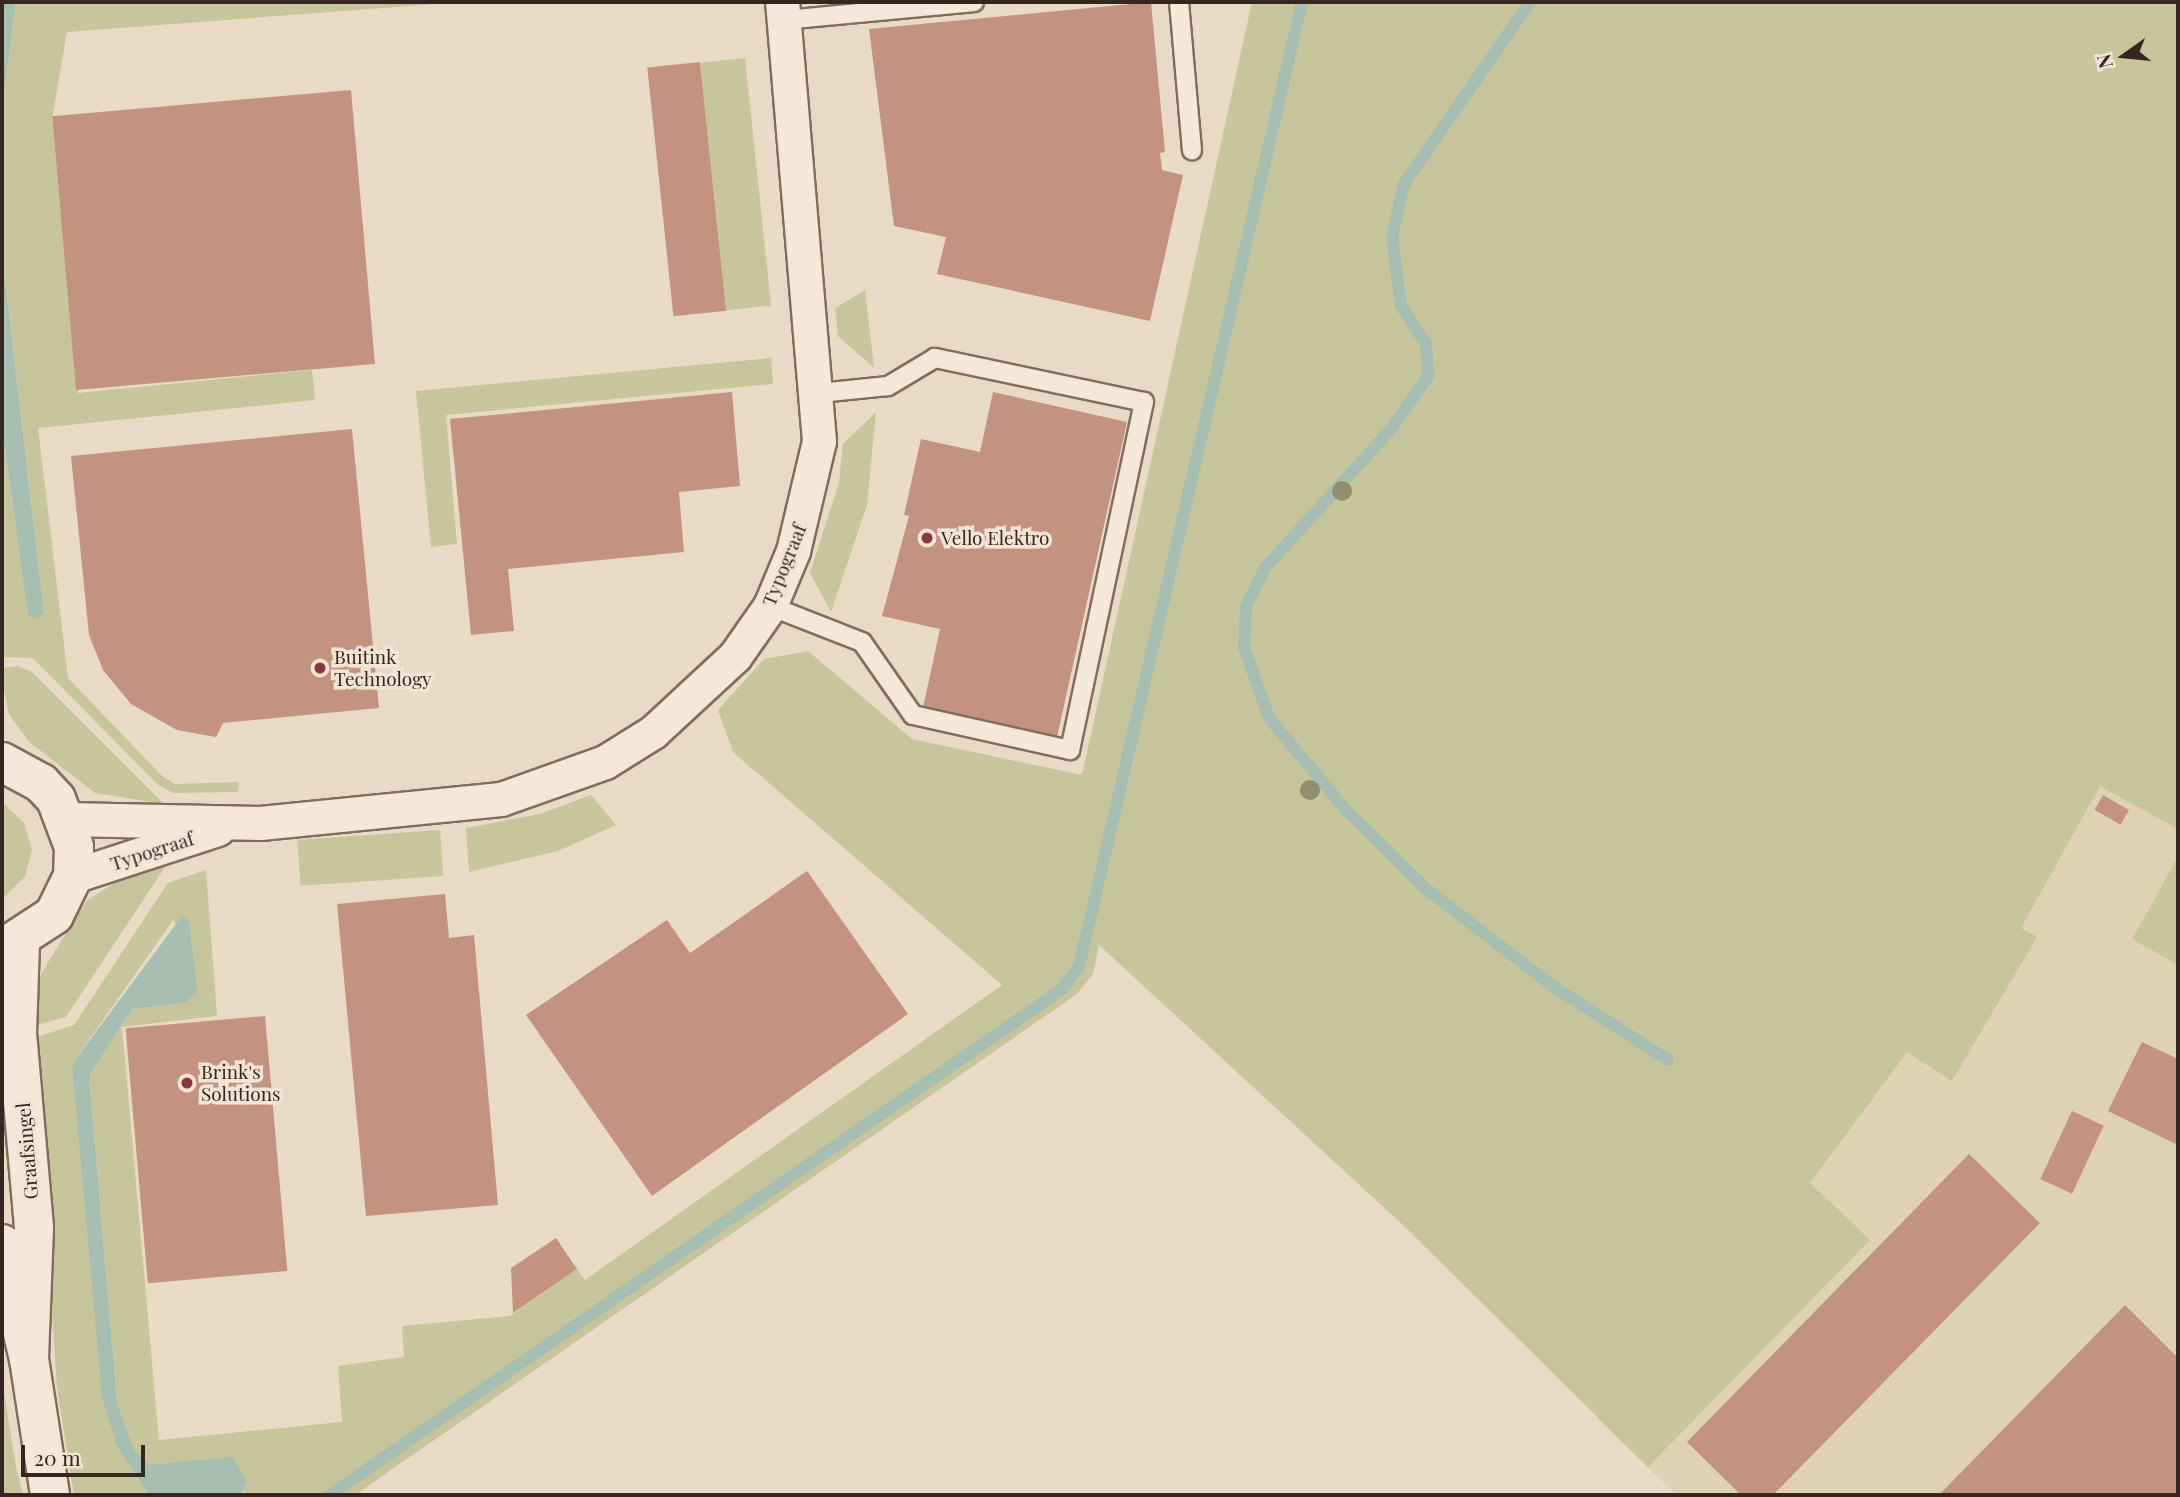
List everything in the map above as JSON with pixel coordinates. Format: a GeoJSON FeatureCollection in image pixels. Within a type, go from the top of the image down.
{"type":"FeatureCollection","features":[{"type":"Feature","properties":{"kind":"street","name":"Typograaf"},"geometry":{"type":"LineString","coordinates":[[67,819],[230,825],[449,805],[549,786],[653,732],[735,656],[769,606],[809,502],[819,393],[783,11]]}},
{"type":"Feature","properties":{"kind":"street"},"geometry":{"type":"LineString","coordinates":[[2,762],[41,783],[67,819],[72,876],[54,915],[11,946]]}},
{"type":"Feature","properties":{"kind":"street","name":"Typograaf"},"geometry":{"type":"LineString","coordinates":[[72,876],[230,825]]}},
{"type":"Feature","properties":{"kind":"street","name":"Graafsingel"},"geometry":{"type":"LineString","coordinates":[[11,946],[34,1228],[29,1359]]}},
{"type":"Feature","properties":{"kind":"street","name":"Graafsingel"},"geometry":{"type":"LineString","coordinates":[[2,1244],[29,1359],[50,1495]]}},
{"type":"Feature","properties":{"kind":"lane"},"geometry":{"type":"LineString","coordinates":[[783,11],[974,2]]}},
{"type":"Feature","properties":{"kind":"lane"},"geometry":{"type":"LineString","coordinates":[[1179,2],[1192,150]]}},
{"type":"Feature","properties":{"kind":"lane"},"geometry":{"type":"LineString","coordinates":[[769,606],[862,642],[913,715],[1070,750],[1144,402],[935,358],[887,386],[819,393]]}},
{"type":"Feature","properties":{"kind":"shaded area"},"geometry":{"type":"Polygon","coordinates":[[[2,2],[16,2],[2,107],[2,2]]]}},
{"type":"Feature","properties":{"kind":"shaded area"},"geometry":{"type":"Polygon","coordinates":[[[2,255],[44,613],[36,618],[28,615],[2,428],[2,255]]]}},
{"type":"Feature","properties":{"kind":"shaded area"},"geometry":{"type":"Polygon","coordinates":[[[2100,785],[2178,829],[2178,857],[2132,939],[2178,965],[2178,1495],[1677,1495],[1598,1420],[1985,903],[2021,928],[2100,785]]]}},
{"type":"Feature","properties":{"kind":"shaded area"},"geometry":{"type":"Polygon","coordinates":[[[182,916],[189,921],[197,992],[185,1003],[132,1009],[89,1076],[117,1402],[134,1450],[150,1465],[232,1457],[247,1482],[241,1495],[149,1495],[117,1447],[102,1396],[72,1064],[182,916]]]}},
{"type":"Feature","properties":{"kind":"green space"},"geometry":{"type":"Polygon","coordinates":[[[16,2],[462,2],[67,32],[52,119],[78,393],[312,370],[315,400],[38,428],[68,678],[163,777],[175,784],[239,782],[238,792],[174,793],[158,785],[33,658],[2,657],[2,428],[28,614],[44,612],[2,255],[2,107],[16,2]]]}},
{"type":"Feature","properties":{"kind":"green space"},"geometry":{"type":"Polygon","coordinates":[[[1252,2],[2178,2],[2178,829],[2100,786],[2021,928],[2037,937],[1952,1081],[1907,1052],[1810,1183],[1870,1240],[1648,1467],[1404,1226],[1099,945],[1093,974],[1077,994],[355,1495],[241,1495],[246,1492],[150,1465],[134,1450],[117,1402],[89,1076],[132,1009],[185,1003],[174,919],[72,1064],[117,1447],[149,1495],[74,1495],[57,1387],[34,1038],[74,1025],[168,883],[206,870],[217,1016],[122,1027],[159,1440],[342,1422],[338,1366],[404,1357],[402,1326],[510,1316],[577,1269],[585,1280],[1002,985],[733,752],[718,710],[764,659],[808,651],[912,739],[1082,775],[1252,2]]]}},
{"type":"Feature","properties":{"kind":"green space"},"geometry":{"type":"Polygon","coordinates":[[[745,58],[771,306],[726,310],[700,63],[745,58]]]}},
{"type":"Feature","properties":{"kind":"green space"},"geometry":{"type":"Polygon","coordinates":[[[865,290],[874,368],[838,336],[835,308],[865,290]]]}},
{"type":"Feature","properties":{"kind":"green space"},"geometry":{"type":"Polygon","coordinates":[[[771,358],[773,384],[446,415],[457,544],[431,547],[416,391],[771,358]]]}},
{"type":"Feature","properties":{"kind":"green space"},"geometry":{"type":"Polygon","coordinates":[[[876,412],[867,505],[831,612],[810,573],[839,483],[843,444],[876,412]]]}},
{"type":"Feature","properties":{"kind":"green space"},"geometry":{"type":"Polygon","coordinates":[[[17,666],[32,672],[164,804],[95,793],[28,741],[9,714],[2,681],[2,668],[17,666]]]}},
{"type":"Feature","properties":{"kind":"green space"},"geometry":{"type":"Polygon","coordinates":[[[591,795],[616,825],[558,851],[469,872],[466,828],[540,814],[591,795]]]}},
{"type":"Feature","properties":{"kind":"green space"},"geometry":{"type":"Polygon","coordinates":[[[2,802],[24,823],[32,850],[25,877],[2,899],[2,802]]]}},
{"type":"Feature","properties":{"kind":"green space"},"geometry":{"type":"Polygon","coordinates":[[[440,830],[443,876],[301,886],[297,840],[440,830]]]}},
{"type":"Feature","properties":{"kind":"green space"},"geometry":{"type":"Polygon","coordinates":[[[2178,857],[2178,965],[2132,939],[2178,857]]]}},
{"type":"Feature","properties":{"kind":"green space"},"geometry":{"type":"Polygon","coordinates":[[[165,867],[66,1017],[33,1026],[39,977],[86,901],[127,875],[165,867]]]}},
{"type":"Feature","properties":{"kind":"green space"},"geometry":{"type":"Polygon","coordinates":[[[2,1379],[16,1467],[23,1495],[2,1495],[2,1379]]]}},
{"type":"Feature","properties":{"kind":"building"},"geometry":{"type":"Polygon","coordinates":[[[1151,2],[1165,152],[1160,153],[1162,170],[1183,175],[1150,321],[937,274],[946,237],[894,226],[869,29],[1151,2]]]}},
{"type":"Feature","properties":{"kind":"building"},"geometry":{"type":"Polygon","coordinates":[[[700,62],[726,311],[673,316],[647,68],[700,62]]]}},
{"type":"Feature","properties":{"kind":"building"},"geometry":{"type":"Polygon","coordinates":[[[351,90],[375,364],[76,390],[52,116],[351,90]]]}},
{"type":"Feature","properties":{"kind":"building"},"geometry":{"type":"Polygon","coordinates":[[[732,392],[740,486],[679,492],[684,552],[508,569],[514,631],[471,635],[450,419],[732,392]]]}},
{"type":"Feature","properties":{"kind":"building"},"geometry":{"type":"Polygon","coordinates":[[[993,392],[1127,422],[1057,737],[923,708],[940,629],[882,616],[909,516],[904,515],[921,439],[980,452],[993,392]]]}},
{"type":"Feature","properties":{"kind":"building"},"geometry":{"type":"Polygon","coordinates":[[[352,429],[379,708],[223,723],[216,737],[177,730],[131,704],[103,670],[89,635],[71,456],[352,429]]]}},
{"type":"Feature","properties":{"kind":"building"},"geometry":{"type":"Polygon","coordinates":[[[2103,795],[2129,810],[2120,825],[2094,810],[2103,795]]]}},
{"type":"Feature","properties":{"kind":"building"},"geometry":{"type":"Polygon","coordinates":[[[807,871],[908,1014],[652,1196],[526,1015],[667,920],[690,953],[807,871]]]}},
{"type":"Feature","properties":{"kind":"building"},"geometry":{"type":"Polygon","coordinates":[[[445,894],[449,938],[474,935],[498,1205],[366,1216],[337,904],[445,894]]]}},
{"type":"Feature","properties":{"kind":"building"},"geometry":{"type":"Polygon","coordinates":[[[265,1016],[287,1271],[148,1283],[126,1028],[265,1016]]]}},
{"type":"Feature","properties":{"kind":"building"},"geometry":{"type":"Polygon","coordinates":[[[2142,1042],[2178,1059],[2178,1145],[2108,1111],[2142,1042]]]}},
{"type":"Feature","properties":{"kind":"building"},"geometry":{"type":"Polygon","coordinates":[[[2072,1111],[2104,1126],[2072,1194],[2040,1179],[2072,1111]]]}},
{"type":"Feature","properties":{"kind":"building"},"geometry":{"type":"Polygon","coordinates":[[[1969,1154],[2040,1223],[1773,1495],[1741,1495],[1687,1442],[1969,1154]]]}},
{"type":"Feature","properties":{"kind":"building"},"geometry":{"type":"Polygon","coordinates":[[[556,1238],[577,1269],[513,1313],[511,1268],[556,1238]]]}},
{"type":"Feature","properties":{"kind":"building"},"geometry":{"type":"Polygon","coordinates":[[[2125,1305],[2178,1358],[2178,1495],[1939,1495],[2125,1305]]]}},
{"type":"Feature","properties":{"kind":"waterway"},"geometry":{"type":"LineString","coordinates":[[330,1495],[1061,990],[1079,967],[1302,2]]}},
{"type":"Feature","properties":{"kind":"waterway"},"geometry":{"type":"LineString","coordinates":[[1530,2],[1404,184],[1392,236],[1401,306],[1426,344],[1428,376],[1391,429],[1265,568],[1246,607],[1244,647],[1269,718],[1345,809],[1425,888],[1554,987],[1668,1060]]}},
{"type":"Feature","properties":{"kind":"place","name":"Vello Elektro"},"geometry":{"type":"Point","coordinates":[927,538]}},
{"type":"Feature","properties":{"kind":"place","name":"Buitink Technology"},"geometry":{"type":"Point","coordinates":[320,668]}},
{"type":"Feature","properties":{"kind":"place","name":"Brink's Solutions"},"geometry":{"type":"Point","coordinates":[187,1083]}}]}
